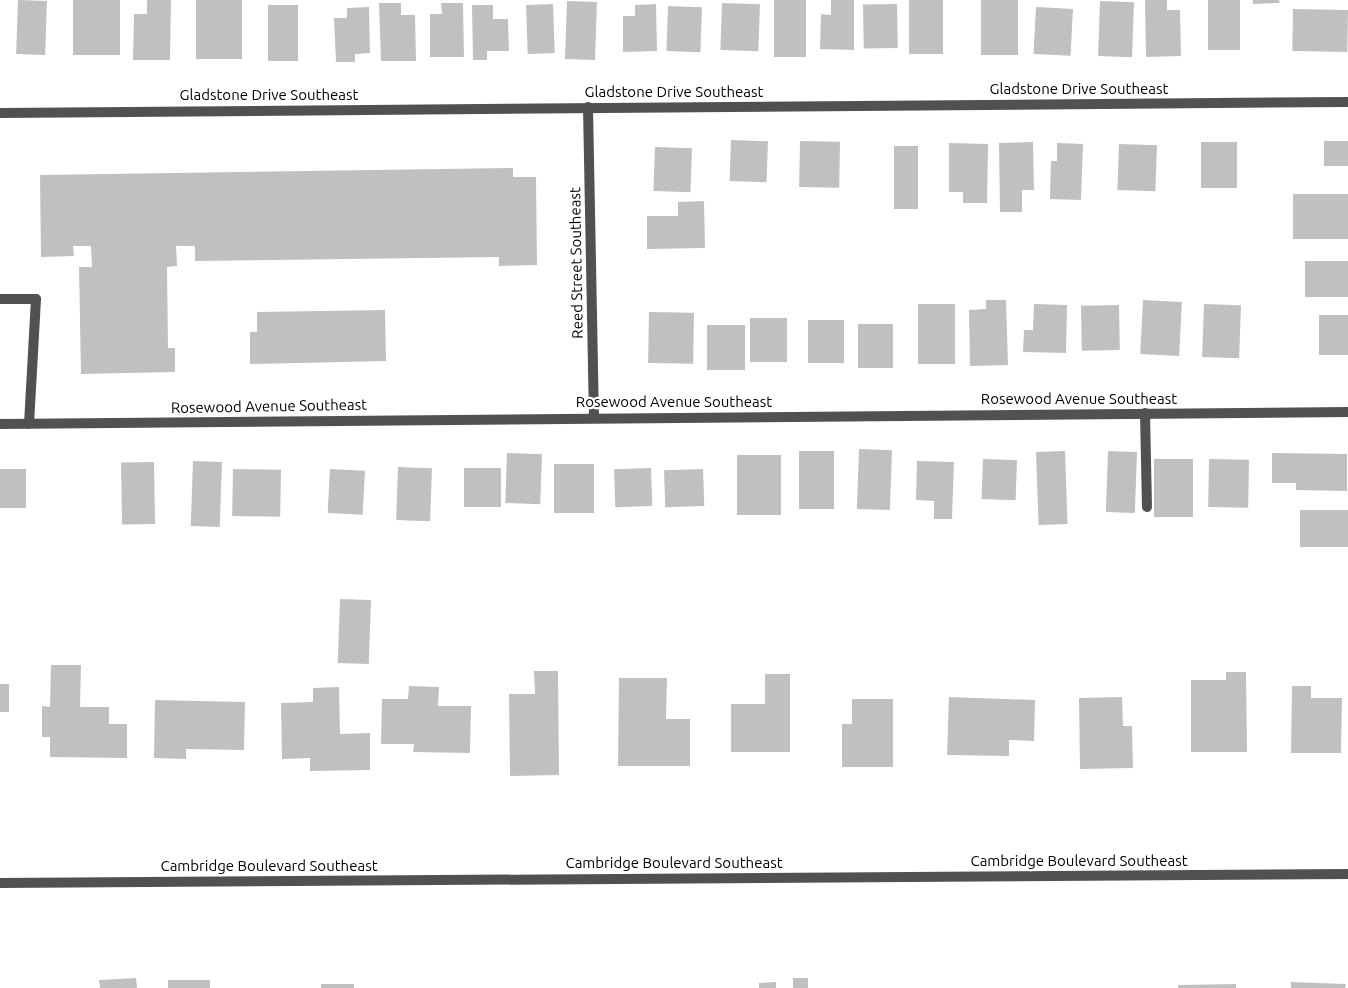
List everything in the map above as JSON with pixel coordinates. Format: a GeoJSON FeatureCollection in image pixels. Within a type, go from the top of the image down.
{"type":"FeatureCollection","features":[{"type":"Feature","properties":{"kind":"street","name":"Gladstone Drive Southeast"},"geometry":{"type":"LineString","coordinates":[[0,112],[1348,102]]}},
{"type":"Feature","properties":{"kind":"street","name":"Reed Street Southeast"},"geometry":{"type":"LineString","coordinates":[[588,107],[594,418]]}},
{"type":"Feature","properties":{"kind":"street"},"geometry":{"type":"LineString","coordinates":[[0,300],[36,300],[29,424]]}},
{"type":"Feature","properties":{"kind":"street","name":"Rosewood Avenue Southeast"},"geometry":{"type":"LineString","coordinates":[[0,424],[1348,412]]}},
{"type":"Feature","properties":{"kind":"street"},"geometry":{"type":"LineString","coordinates":[[1145,413],[1146,507]]}},
{"type":"Feature","properties":{"kind":"street","name":"Cambridge Boulevard Southeast"},"geometry":{"type":"LineString","coordinates":[[0,882],[1348,874]]}},
{"type":"Feature","properties":{"kind":"building"},"geometry":{"type":"Polygon","coordinates":[[[18,0],[47,1],[45,55],[16,54],[18,0]]]}},
{"type":"Feature","properties":{"kind":"building"},"geometry":{"type":"Polygon","coordinates":[[[73,0],[120,0],[120,55],[73,55],[73,0]]]}},
{"type":"Feature","properties":{"kind":"building"},"geometry":{"type":"Polygon","coordinates":[[[147,0],[171,0],[170,60],[133,60],[134,14],[147,14],[147,0]]]}},
{"type":"Feature","properties":{"kind":"building"},"geometry":{"type":"Polygon","coordinates":[[[196,0],[242,0],[242,59],[196,59],[196,0]]]}},
{"type":"Feature","properties":{"kind":"building"},"geometry":{"type":"Polygon","coordinates":[[[774,0],[806,0],[806,57],[774,57],[774,0]]]}},
{"type":"Feature","properties":{"kind":"building"},"geometry":{"type":"Polygon","coordinates":[[[831,0],[854,0],[854,50],[820,49],[821,14],[831,15],[831,0]]]}},
{"type":"Feature","properties":{"kind":"building"},"geometry":{"type":"Polygon","coordinates":[[[909,0],[943,0],[943,54],[909,54],[909,0]]]}},
{"type":"Feature","properties":{"kind":"building"},"geometry":{"type":"Polygon","coordinates":[[[981,0],[1018,0],[1018,55],[981,55],[981,0]]]}},
{"type":"Feature","properties":{"kind":"building"},"geometry":{"type":"Polygon","coordinates":[[[1145,0],[1167,0],[1167,10],[1180,10],[1181,56],[1146,57],[1145,0]]]}},
{"type":"Feature","properties":{"kind":"building"},"geometry":{"type":"Polygon","coordinates":[[[1208,0],[1240,0],[1240,50],[1208,50],[1208,0]]]}},
{"type":"Feature","properties":{"kind":"building"},"geometry":{"type":"Polygon","coordinates":[[[1253,0],[1279,0],[1280,3],[1253,4],[1253,0]]]}},
{"type":"Feature","properties":{"kind":"building"},"geometry":{"type":"Polygon","coordinates":[[[567,1],[597,2],[595,60],[565,59],[567,1]]]}},
{"type":"Feature","properties":{"kind":"building"},"geometry":{"type":"Polygon","coordinates":[[[1100,1],[1134,2],[1132,57],[1098,56],[1100,1]]]}},
{"type":"Feature","properties":{"kind":"building"},"geometry":{"type":"Polygon","coordinates":[[[379,3],[401,3],[401,15],[415,15],[416,61],[381,61],[379,3]]]}},
{"type":"Feature","properties":{"kind":"building"},"geometry":{"type":"Polygon","coordinates":[[[441,3],[463,3],[464,57],[430,57],[430,14],[442,14],[441,3]]]}},
{"type":"Feature","properties":{"kind":"building"},"geometry":{"type":"Polygon","coordinates":[[[722,3],[760,4],[758,51],[720,50],[722,3]]]}},
{"type":"Feature","properties":{"kind":"building"},"geometry":{"type":"Polygon","coordinates":[[[553,4],[555,53],[528,54],[526,5],[553,4]]]}},
{"type":"Feature","properties":{"kind":"building"},"geometry":{"type":"Polygon","coordinates":[[[656,4],[657,51],[623,52],[623,16],[635,16],[635,5],[656,4]]]}},
{"type":"Feature","properties":{"kind":"building"},"geometry":{"type":"Polygon","coordinates":[[[897,4],[898,48],[864,49],[863,5],[897,4]]]}},
{"type":"Feature","properties":{"kind":"building"},"geometry":{"type":"Polygon","coordinates":[[[268,5],[298,5],[298,61],[268,61],[268,5]]]}},
{"type":"Feature","properties":{"kind":"building"},"geometry":{"type":"Polygon","coordinates":[[[472,5],[493,5],[493,19],[508,19],[509,51],[487,51],[487,60],[473,60],[472,5]]]}},
{"type":"Feature","properties":{"kind":"building"},"geometry":{"type":"Polygon","coordinates":[[[668,6],[702,7],[700,52],[666,51],[668,6]]]}},
{"type":"Feature","properties":{"kind":"building"},"geometry":{"type":"Polygon","coordinates":[[[369,7],[370,53],[355,54],[355,62],[336,62],[334,18],[347,18],[347,8],[369,7]]]}},
{"type":"Feature","properties":{"kind":"building"},"geometry":{"type":"Polygon","coordinates":[[[1036,7],[1073,9],[1070,56],[1034,54],[1036,7]]]}},
{"type":"Feature","properties":{"kind":"building"},"geometry":{"type":"Polygon","coordinates":[[[1293,9],[1348,10],[1347,52],[1292,51],[1293,9]]]}},
{"type":"Feature","properties":{"kind":"building"},"geometry":{"type":"Polygon","coordinates":[[[731,140],[768,141],[767,182],[730,181],[731,140]]]}},
{"type":"Feature","properties":{"kind":"building"},"geometry":{"type":"Polygon","coordinates":[[[800,141],[840,142],[839,188],[799,187],[800,141]]]}},
{"type":"Feature","properties":{"kind":"building"},"geometry":{"type":"Polygon","coordinates":[[[1324,141],[1348,141],[1348,166],[1324,166],[1324,141]]]}},
{"type":"Feature","properties":{"kind":"building"},"geometry":{"type":"Polygon","coordinates":[[[1033,142],[1034,190],[1022,190],[1022,212],[1000,212],[999,143],[1033,142]]]}},
{"type":"Feature","properties":{"kind":"building"},"geometry":{"type":"Polygon","coordinates":[[[1201,142],[1237,142],[1237,188],[1201,188],[1201,142]]]}},
{"type":"Feature","properties":{"kind":"building"},"geometry":{"type":"Polygon","coordinates":[[[949,143],[988,144],[987,203],[963,203],[963,192],[949,192],[949,143]]]}},
{"type":"Feature","properties":{"kind":"building"},"geometry":{"type":"Polygon","coordinates":[[[1057,143],[1083,144],[1081,200],[1050,199],[1051,161],[1057,161],[1057,143]]]}},
{"type":"Feature","properties":{"kind":"building"},"geometry":{"type":"Polygon","coordinates":[[[1119,144],[1157,145],[1155,191],[1117,190],[1119,144]]]}},
{"type":"Feature","properties":{"kind":"building"},"geometry":{"type":"Polygon","coordinates":[[[894,146],[918,146],[918,209],[894,209],[894,146]]]}},
{"type":"Feature","properties":{"kind":"building"},"geometry":{"type":"Polygon","coordinates":[[[655,147],[692,148],[690,192],[653,191],[655,147]]]}},
{"type":"Feature","properties":{"kind":"building"},"geometry":{"type":"Polygon","coordinates":[[[513,168],[513,177],[536,177],[537,265],[499,266],[499,257],[195,261],[195,246],[176,246],[177,266],[167,267],[168,348],[175,348],[175,372],[81,374],[79,267],[92,267],[91,246],[73,246],[74,256],[41,257],[40,175],[513,168]]]}},
{"type":"Feature","properties":{"kind":"building"},"geometry":{"type":"Polygon","coordinates":[[[1293,194],[1348,194],[1348,239],[1293,239],[1293,194]]]}},
{"type":"Feature","properties":{"kind":"building"},"geometry":{"type":"Polygon","coordinates":[[[704,201],[705,248],[647,249],[647,216],[678,216],[678,202],[704,201]]]}},
{"type":"Feature","properties":{"kind":"building"},"geometry":{"type":"Polygon","coordinates":[[[1305,261],[1348,261],[1348,297],[1305,297],[1305,261]]]}},
{"type":"Feature","properties":{"kind":"building"},"geometry":{"type":"Polygon","coordinates":[[[986,300],[1006,300],[1008,365],[970,366],[969,310],[986,309],[986,300]]]}},
{"type":"Feature","properties":{"kind":"building"},"geometry":{"type":"Polygon","coordinates":[[[1143,300],[1182,302],[1179,356],[1140,354],[1143,300]]]}},
{"type":"Feature","properties":{"kind":"building"},"geometry":{"type":"Polygon","coordinates":[[[918,304],[955,304],[955,364],[918,364],[918,304]]]}},
{"type":"Feature","properties":{"kind":"building"},"geometry":{"type":"Polygon","coordinates":[[[1034,304],[1067,305],[1066,353],[1023,352],[1024,330],[1033,330],[1034,304]]]}},
{"type":"Feature","properties":{"kind":"building"},"geometry":{"type":"Polygon","coordinates":[[[1204,304],[1241,305],[1239,358],[1202,357],[1204,304]]]}},
{"type":"Feature","properties":{"kind":"building"},"geometry":{"type":"Polygon","coordinates":[[[1119,305],[1120,350],[1082,351],[1081,306],[1119,305]]]}},
{"type":"Feature","properties":{"kind":"building"},"geometry":{"type":"Polygon","coordinates":[[[385,310],[386,361],[250,364],[250,332],[257,332],[257,312],[385,310]]]}},
{"type":"Feature","properties":{"kind":"building"},"geometry":{"type":"Polygon","coordinates":[[[649,312],[694,313],[693,364],[648,363],[649,312]]]}},
{"type":"Feature","properties":{"kind":"building"},"geometry":{"type":"Polygon","coordinates":[[[1319,315],[1348,315],[1348,355],[1319,355],[1319,315]]]}},
{"type":"Feature","properties":{"kind":"building"},"geometry":{"type":"Polygon","coordinates":[[[750,318],[787,318],[787,362],[750,362],[750,318]]]}},
{"type":"Feature","properties":{"kind":"building"},"geometry":{"type":"Polygon","coordinates":[[[808,320],[844,320],[844,363],[808,363],[808,320]]]}},
{"type":"Feature","properties":{"kind":"building"},"geometry":{"type":"Polygon","coordinates":[[[858,324],[893,324],[893,368],[858,368],[858,324]]]}},
{"type":"Feature","properties":{"kind":"building"},"geometry":{"type":"Polygon","coordinates":[[[707,325],[745,325],[745,370],[707,370],[707,325]]]}},
{"type":"Feature","properties":{"kind":"building"},"geometry":{"type":"Polygon","coordinates":[[[859,449],[892,450],[890,510],[857,509],[859,449]]]}},
{"type":"Feature","properties":{"kind":"building"},"geometry":{"type":"Polygon","coordinates":[[[799,451],[834,451],[834,509],[799,509],[799,451]]]}},
{"type":"Feature","properties":{"kind":"building"},"geometry":{"type":"Polygon","coordinates":[[[1065,451],[1068,524],[1039,525],[1036,452],[1065,451]]]}},
{"type":"Feature","properties":{"kind":"building"},"geometry":{"type":"Polygon","coordinates":[[[1108,451],[1137,452],[1135,513],[1106,512],[1108,451]]]}},
{"type":"Feature","properties":{"kind":"building"},"geometry":{"type":"Polygon","coordinates":[[[507,453],[542,454],[540,504],[505,503],[507,453]]]}},
{"type":"Feature","properties":{"kind":"building"},"geometry":{"type":"Polygon","coordinates":[[[1272,453],[1347,454],[1347,491],[1296,490],[1296,483],[1272,483],[1272,453]]]}},
{"type":"Feature","properties":{"kind":"building"},"geometry":{"type":"Polygon","coordinates":[[[737,455],[781,455],[781,515],[737,515],[737,455]]]}},
{"type":"Feature","properties":{"kind":"building"},"geometry":{"type":"Polygon","coordinates":[[[983,459],[1017,460],[1016,500],[982,499],[983,459]]]}},
{"type":"Feature","properties":{"kind":"building"},"geometry":{"type":"Polygon","coordinates":[[[1154,459],[1193,459],[1193,517],[1154,517],[1154,459]]]}},
{"type":"Feature","properties":{"kind":"building"},"geometry":{"type":"Polygon","coordinates":[[[1209,459],[1249,460],[1248,508],[1208,507],[1209,459]]]}},
{"type":"Feature","properties":{"kind":"building"},"geometry":{"type":"Polygon","coordinates":[[[193,461],[222,462],[220,527],[191,526],[193,461]]]}},
{"type":"Feature","properties":{"kind":"building"},"geometry":{"type":"Polygon","coordinates":[[[917,461],[954,462],[952,519],[934,519],[934,501],[916,500],[917,461]]]}},
{"type":"Feature","properties":{"kind":"building"},"geometry":{"type":"Polygon","coordinates":[[[154,462],[155,524],[122,525],[121,463],[154,462]]]}},
{"type":"Feature","properties":{"kind":"building"},"geometry":{"type":"Polygon","coordinates":[[[554,464],[594,464],[594,513],[554,513],[554,464]]]}},
{"type":"Feature","properties":{"kind":"building"},"geometry":{"type":"Polygon","coordinates":[[[398,467],[432,468],[430,521],[396,520],[398,467]]]}},
{"type":"Feature","properties":{"kind":"building"},"geometry":{"type":"Polygon","coordinates":[[[464,468],[501,468],[501,507],[464,507],[464,468]]]}},
{"type":"Feature","properties":{"kind":"building"},"geometry":{"type":"Polygon","coordinates":[[[651,468],[652,506],[615,507],[614,469],[651,468]]]}},
{"type":"Feature","properties":{"kind":"building"},"geometry":{"type":"Polygon","coordinates":[[[0,469],[26,469],[26,508],[0,508],[0,469]]]}},
{"type":"Feature","properties":{"kind":"building"},"geometry":{"type":"Polygon","coordinates":[[[233,469],[281,470],[280,517],[232,516],[233,469]]]}},
{"type":"Feature","properties":{"kind":"building"},"geometry":{"type":"Polygon","coordinates":[[[330,469],[365,471],[363,515],[328,513],[330,469]]]}},
{"type":"Feature","properties":{"kind":"building"},"geometry":{"type":"Polygon","coordinates":[[[703,469],[704,506],[665,507],[664,470],[703,469]]]}},
{"type":"Feature","properties":{"kind":"building"},"geometry":{"type":"Polygon","coordinates":[[[1300,510],[1348,510],[1348,547],[1300,547],[1300,510]]]}},
{"type":"Feature","properties":{"kind":"building"},"geometry":{"type":"Polygon","coordinates":[[[340,599],[371,600],[369,664],[338,663],[340,599]]]}},
{"type":"Feature","properties":{"kind":"building"},"geometry":{"type":"Polygon","coordinates":[[[51,665],[81,665],[80,707],[109,707],[109,724],[127,724],[127,758],[50,757],[50,737],[42,737],[42,706],[50,707],[51,665]]]}},
{"type":"Feature","properties":{"kind":"building"},"geometry":{"type":"Polygon","coordinates":[[[534,671],[558,671],[559,775],[510,776],[509,694],[535,694],[534,671]]]}},
{"type":"Feature","properties":{"kind":"building"},"geometry":{"type":"Polygon","coordinates":[[[1226,672],[1246,672],[1247,752],[1191,752],[1191,680],[1226,680],[1226,672]]]}},
{"type":"Feature","properties":{"kind":"building"},"geometry":{"type":"Polygon","coordinates":[[[765,674],[790,674],[790,752],[731,752],[731,704],[765,704],[765,674]]]}},
{"type":"Feature","properties":{"kind":"building"},"geometry":{"type":"Polygon","coordinates":[[[619,678],[667,678],[666,719],[690,719],[690,766],[618,766],[619,678]]]}},
{"type":"Feature","properties":{"kind":"building"},"geometry":{"type":"Polygon","coordinates":[[[0,684],[9,684],[9,712],[0,712],[0,684]]]}},
{"type":"Feature","properties":{"kind":"building"},"geometry":{"type":"Polygon","coordinates":[[[409,686],[439,687],[438,706],[471,706],[470,753],[413,752],[414,744],[381,744],[382,699],[408,699],[409,686]]]}},
{"type":"Feature","properties":{"kind":"building"},"geometry":{"type":"Polygon","coordinates":[[[1292,686],[1311,686],[1311,698],[1342,698],[1341,753],[1291,753],[1292,686]]]}},
{"type":"Feature","properties":{"kind":"building"},"geometry":{"type":"Polygon","coordinates":[[[339,687],[340,734],[370,733],[370,770],[310,771],[310,758],[282,759],[281,703],[313,702],[313,688],[339,687]]]}},
{"type":"Feature","properties":{"kind":"building"},"geometry":{"type":"Polygon","coordinates":[[[949,697],[1035,700],[1034,741],[1009,740],[1009,756],[947,755],[949,697]]]}},
{"type":"Feature","properties":{"kind":"building"},"geometry":{"type":"Polygon","coordinates":[[[1122,697],[1123,726],[1132,726],[1133,768],[1080,769],[1079,698],[1122,697]]]}},
{"type":"Feature","properties":{"kind":"building"},"geometry":{"type":"Polygon","coordinates":[[[852,699],[893,699],[893,767],[842,767],[842,724],[852,724],[852,699]]]}},
{"type":"Feature","properties":{"kind":"building"},"geometry":{"type":"Polygon","coordinates":[[[155,700],[245,702],[244,750],[186,749],[186,759],[154,758],[155,700]]]}},
{"type":"Feature","properties":{"kind":"building"},"geometry":{"type":"Polygon","coordinates":[[[136,978],[137,988],[100,988],[99,980],[136,978]]]}},
{"type":"Feature","properties":{"kind":"building"},"geometry":{"type":"Polygon","coordinates":[[[793,978],[808,978],[808,988],[793,988],[793,978]]]}},
{"type":"Feature","properties":{"kind":"building"},"geometry":{"type":"Polygon","coordinates":[[[168,980],[210,980],[210,988],[168,988],[168,980]]]}},
{"type":"Feature","properties":{"kind":"building"},"geometry":{"type":"Polygon","coordinates":[[[776,982],[776,988],[759,988],[759,983],[776,982]]]}},
{"type":"Feature","properties":{"kind":"building"},"geometry":{"type":"Polygon","coordinates":[[[1291,982],[1346,984],[1345,988],[1291,988],[1291,982]]]}},
{"type":"Feature","properties":{"kind":"building"},"geometry":{"type":"Polygon","coordinates":[[[321,984],[354,984],[354,988],[321,988],[321,984]]]}},
{"type":"Feature","properties":{"kind":"building"},"geometry":{"type":"Polygon","coordinates":[[[1236,984],[1236,988],[1178,988],[1178,985],[1236,984]]]}}]}
